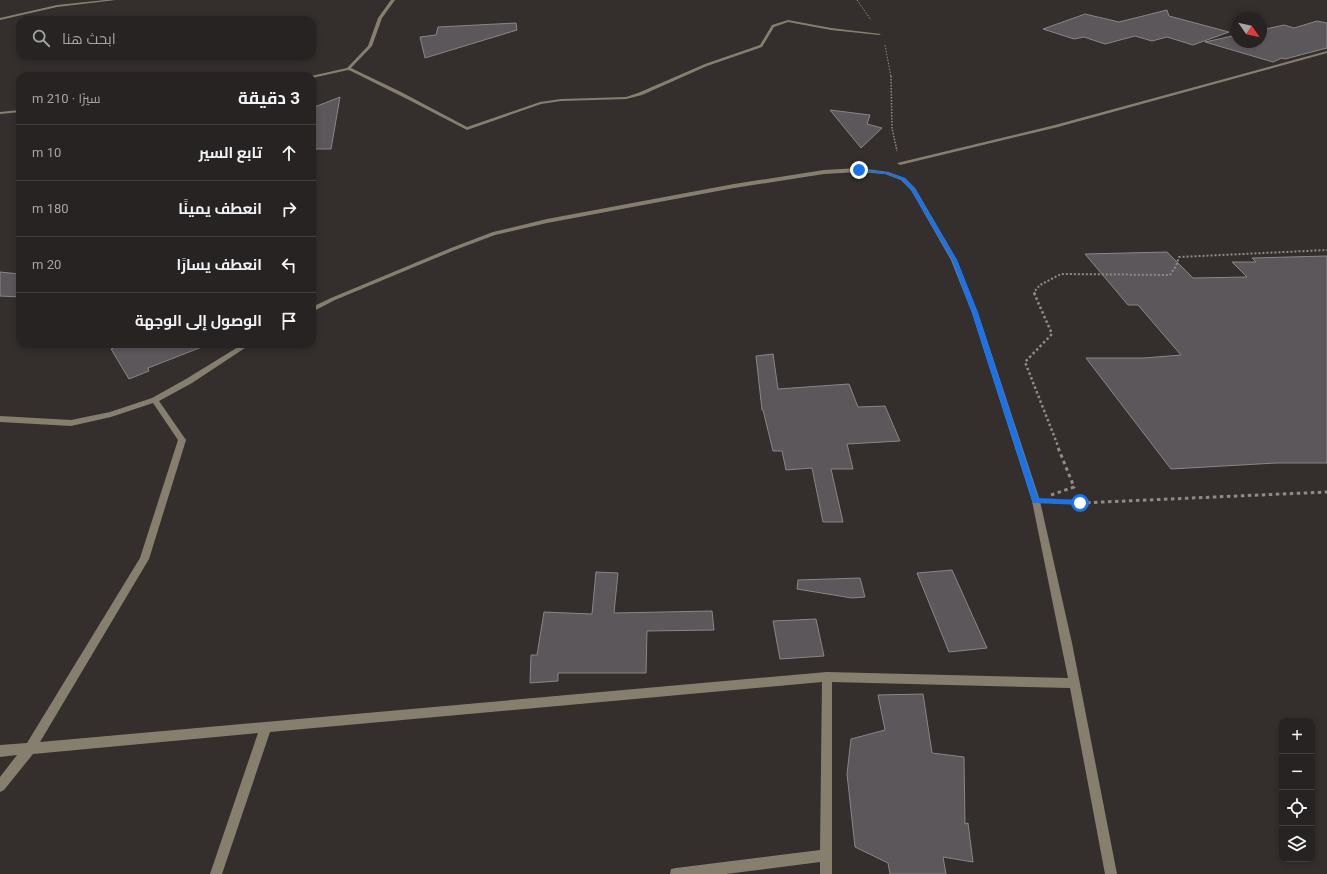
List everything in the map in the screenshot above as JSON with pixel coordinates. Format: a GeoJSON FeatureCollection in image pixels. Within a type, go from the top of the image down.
{"type":"FeatureCollection","features":[{"type":"Feature","properties":{"kind":"street"},"geometry":{"type":"LineString","coordinates":[[0,19],[57,6],[114,0]]}},
{"type":"Feature","properties":{"kind":"street"},"geometry":{"type":"LineString","coordinates":[[316,76],[348,69],[370,46],[380,18],[393,0]]}},
{"type":"Feature","properties":{"kind":"street"},"geometry":{"type":"LineString","coordinates":[[348,69],[402,94],[468,129],[540,103],[560,100],[626,98],[640,94],[706,65],[761,46],[773,26],[788,21],[831,29],[879,34]]}},
{"type":"Feature","properties":{"kind":"street"},"geometry":{"type":"LineString","coordinates":[[900,163],[1056,126],[1327,52]]}},
{"type":"Feature","properties":{"kind":"street"},"geometry":{"type":"LineString","coordinates":[[0,113],[16,111]]}},
{"type":"Feature","properties":{"kind":"street"},"geometry":{"type":"LineString","coordinates":[[316,308],[333,299],[453,249],[493,234],[547,221],[734,186],[824,172],[859,170],[886,173],[903,179],[913,189],[954,260],[975,313],[1036,501],[1074,683],[1111,874]]}},
{"type":"Feature","properties":{"kind":"street"},"geometry":{"type":"LineString","coordinates":[[0,420],[71,422],[111,414],[155,400],[189,381],[242,348]]}},
{"type":"Feature","properties":{"kind":"street"},"geometry":{"type":"LineString","coordinates":[[0,786],[30,748],[144,559],[182,440],[155,400]]}},
{"type":"Feature","properties":{"kind":"street"},"geometry":{"type":"LineString","coordinates":[[0,751],[827,677],[1074,683]]}},
{"type":"Feature","properties":{"kind":"street"},"geometry":{"type":"LineString","coordinates":[[826,874],[827,677]]}},
{"type":"Feature","properties":{"kind":"street"},"geometry":{"type":"LineString","coordinates":[[216,874],[266,727]]}},
{"type":"Feature","properties":{"kind":"street"},"geometry":{"type":"LineString","coordinates":[[676,874],[827,855]]}},
{"type":"Feature","properties":{"kind":"path"},"geometry":{"type":"LineString","coordinates":[[857,0],[874,24],[884,43],[891,72],[892,128],[900,163]]}},
{"type":"Feature","properties":{"kind":"path"},"geometry":{"type":"LineString","coordinates":[[1036,501],[1074,487],[1025,362],[1052,334],[1034,292],[1040,286],[1061,274],[1170,275],[1176,266],[1179,256],[1327,250]]}},
{"type":"Feature","properties":{"kind":"path"},"geometry":{"type":"LineString","coordinates":[[1036,501],[1080,503],[1327,492]]}},
{"type":"Feature","properties":{"kind":"building"},"geometry":{"type":"Polygon","coordinates":[[[1167,10],[1169,16],[1229,32],[1193,45],[1167,37],[1152,41],[1135,36],[1105,44],[1084,37],[1074,39],[1043,29],[1085,14],[1119,22],[1167,10]]]}},
{"type":"Feature","properties":{"kind":"building"},"geometry":{"type":"Polygon","coordinates":[[[1317,21],[1327,23],[1327,48],[1285,59],[1282,58],[1273,62],[1205,42],[1231,36],[1231,48],[1267,48],[1267,29],[1284,25],[1294,28],[1317,21]]]}},
{"type":"Feature","properties":{"kind":"building"},"geometry":{"type":"Polygon","coordinates":[[[516,23],[517,30],[425,58],[420,37],[436,35],[438,27],[516,23]]]}},
{"type":"Feature","properties":{"kind":"building"},"geometry":{"type":"Polygon","coordinates":[[[340,97],[331,149],[316,149],[316,106],[340,97]]]}},
{"type":"Feature","properties":{"kind":"building"},"geometry":{"type":"Polygon","coordinates":[[[830,110],[870,115],[867,124],[882,128],[861,148],[830,110]]]}},
{"type":"Feature","properties":{"kind":"building"},"geometry":{"type":"Polygon","coordinates":[[[1167,252],[1193,278],[1247,277],[1232,262],[1256,262],[1252,258],[1327,256],[1327,463],[1276,463],[1171,469],[1086,358],[1144,358],[1181,355],[1138,305],[1128,305],[1085,254],[1167,252]]]}},
{"type":"Feature","properties":{"kind":"building"},"geometry":{"type":"Polygon","coordinates":[[[0,272],[16,274],[16,297],[0,296],[0,272]]]}},
{"type":"Feature","properties":{"kind":"building"},"geometry":{"type":"Polygon","coordinates":[[[199,348],[148,368],[149,371],[129,379],[111,349],[199,348]]]}},
{"type":"Feature","properties":{"kind":"building"},"geometry":{"type":"Polygon","coordinates":[[[773,354],[778,389],[849,384],[858,407],[885,406],[900,441],[847,444],[853,469],[831,469],[843,522],[823,522],[812,468],[786,470],[782,451],[773,451],[762,410],[756,356],[773,354]]]}},
{"type":"Feature","properties":{"kind":"building"},"geometry":{"type":"Polygon","coordinates":[[[952,570],[987,648],[949,652],[917,573],[952,570]]]}},
{"type":"Feature","properties":{"kind":"building"},"geometry":{"type":"Polygon","coordinates":[[[596,572],[618,573],[614,613],[712,611],[714,630],[647,631],[646,673],[558,673],[558,681],[530,683],[531,655],[537,655],[544,612],[592,614],[596,572]]]}},
{"type":"Feature","properties":{"kind":"building"},"geometry":{"type":"Polygon","coordinates":[[[860,578],[865,597],[852,598],[797,589],[798,580],[860,578]]]}},
{"type":"Feature","properties":{"kind":"building"},"geometry":{"type":"Polygon","coordinates":[[[816,619],[824,656],[780,659],[773,621],[816,619]]]}},
{"type":"Feature","properties":{"kind":"building"},"geometry":{"type":"Polygon","coordinates":[[[923,694],[932,753],[964,757],[965,824],[968,823],[973,862],[943,857],[946,874],[890,874],[888,863],[855,847],[847,774],[851,739],[885,730],[878,695],[923,694]]]}},
{"type":"Feature","properties":{"kind":"route"},"geometry":{"type":"LineString","coordinates":[[859,170],[886,173],[903,179],[913,189],[954,260],[975,313],[1036,501],[1080,503]]}}]}
